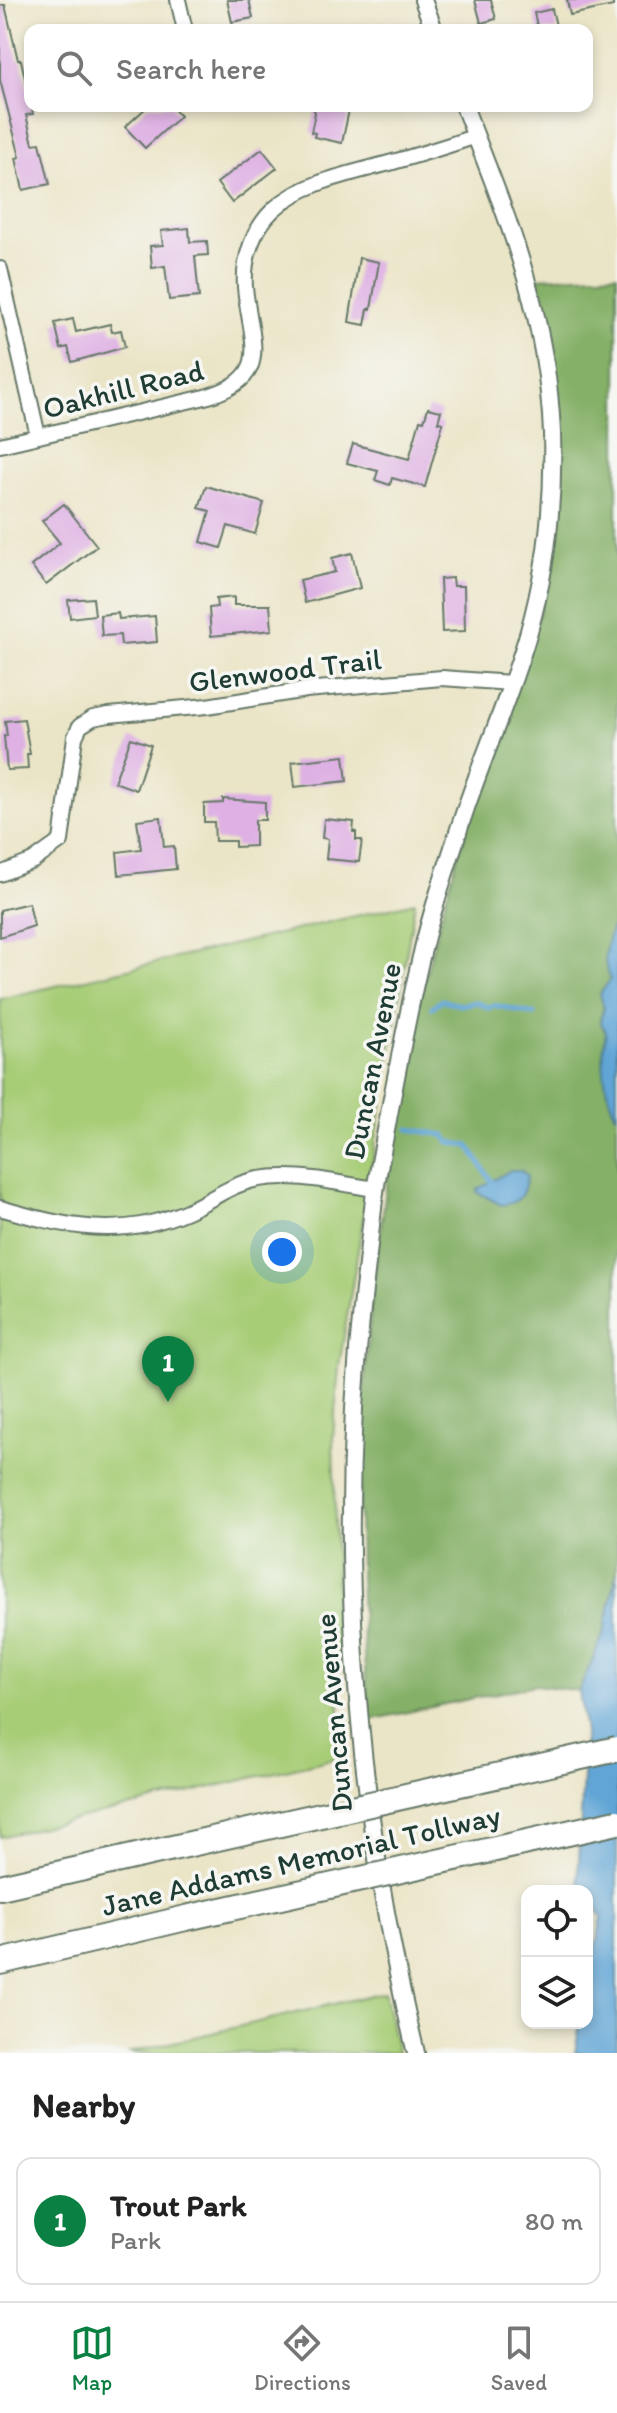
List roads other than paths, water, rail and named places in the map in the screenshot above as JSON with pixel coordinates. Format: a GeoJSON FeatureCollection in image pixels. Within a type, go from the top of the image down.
{"type":"FeatureCollection","features":[{"type":"Feature","properties":{"kind":"highway","name":"Jane Addams Memorial Tollway"},"geometry":{"type":"LineString","coordinates":[[0,1887],[617,1749]]}},
{"type":"Feature","properties":{"kind":"highway","name":"Jane Addams Memorial Tollway"},"geometry":{"type":"LineString","coordinates":[[0,1962],[617,1822]]}},
{"type":"Feature","properties":{"kind":"street"},"geometry":{"type":"LineString","coordinates":[[178,0],[184,24]]}},
{"type":"Feature","properties":{"kind":"street"},"geometry":{"type":"LineString","coordinates":[[423,0],[432,24]]}},
{"type":"Feature","properties":{"kind":"street","name":"Duncan Avenue"},"geometry":{"type":"LineString","coordinates":[[416,2053],[384,1909],[365,1783],[351,1588],[352,1433],[358,1348],[376,1189],[423,949],[461,824],[528,633],[543,568],[550,514],[552,433],[544,361],[532,295],[515,238],[466,112]]}},
{"type":"Feature","properties":{"kind":"street","name":"Oakhill Road"},"geometry":{"type":"LineString","coordinates":[[0,445],[201,398],[231,387],[245,374],[254,358],[254,333],[245,290],[246,260],[254,235],[273,210],[288,198],[327,181],[476,136]]}},
{"type":"Feature","properties":{"kind":"street"},"geometry":{"type":"LineString","coordinates":[[0,269],[38,436]]}},
{"type":"Feature","properties":{"kind":"street","name":"Glenwood Trail"},"geometry":{"type":"LineString","coordinates":[[0,874],[33,861],[61,841],[75,737],[80,726],[93,718],[207,706],[306,690],[442,678],[511,683]]}},
{"type":"Feature","properties":{"kind":"street"},"geometry":{"type":"LineString","coordinates":[[0,1208],[63,1223],[122,1229],[161,1221],[186,1212],[236,1185],[265,1178],[315,1180],[376,1189]]}},
{"type":"Feature","properties":{"kind":"water"},"geometry":{"type":"Polygon","coordinates":[[[617,916],[617,1117],[604,1076],[606,1032],[600,1021],[604,1008],[600,994],[610,980],[605,964],[606,948],[617,916]]]}},
{"type":"Feature","properties":{"kind":"water"},"geometry":{"type":"Polygon","coordinates":[[[511,1170],[521,1170],[527,1176],[523,1192],[517,1200],[501,1205],[477,1192],[478,1189],[511,1170]]]}},
{"type":"Feature","properties":{"kind":"water"},"geometry":{"type":"Polygon","coordinates":[[[617,1572],[617,2053],[575,2053],[579,2029],[593,2029],[593,1957],[602,1917],[593,1903],[593,1885],[581,1885],[578,1880],[585,1733],[579,1691],[604,1633],[617,1572]]]}},
{"type":"Feature","properties":{"kind":"waterway"},"geometry":{"type":"LineString","coordinates":[[432,1007],[442,1000],[460,1005],[476,1002],[489,1008],[493,1005],[534,1014]]}},
{"type":"Feature","properties":{"kind":"waterway"},"geometry":{"type":"LineString","coordinates":[[409,1129],[444,1135],[450,1142],[469,1146],[492,1182]]}},
{"type":"Feature","properties":{"kind":"place","name":"Trout Park"},"geometry":{"type":"Point","coordinates":[168,1402]}}]}
